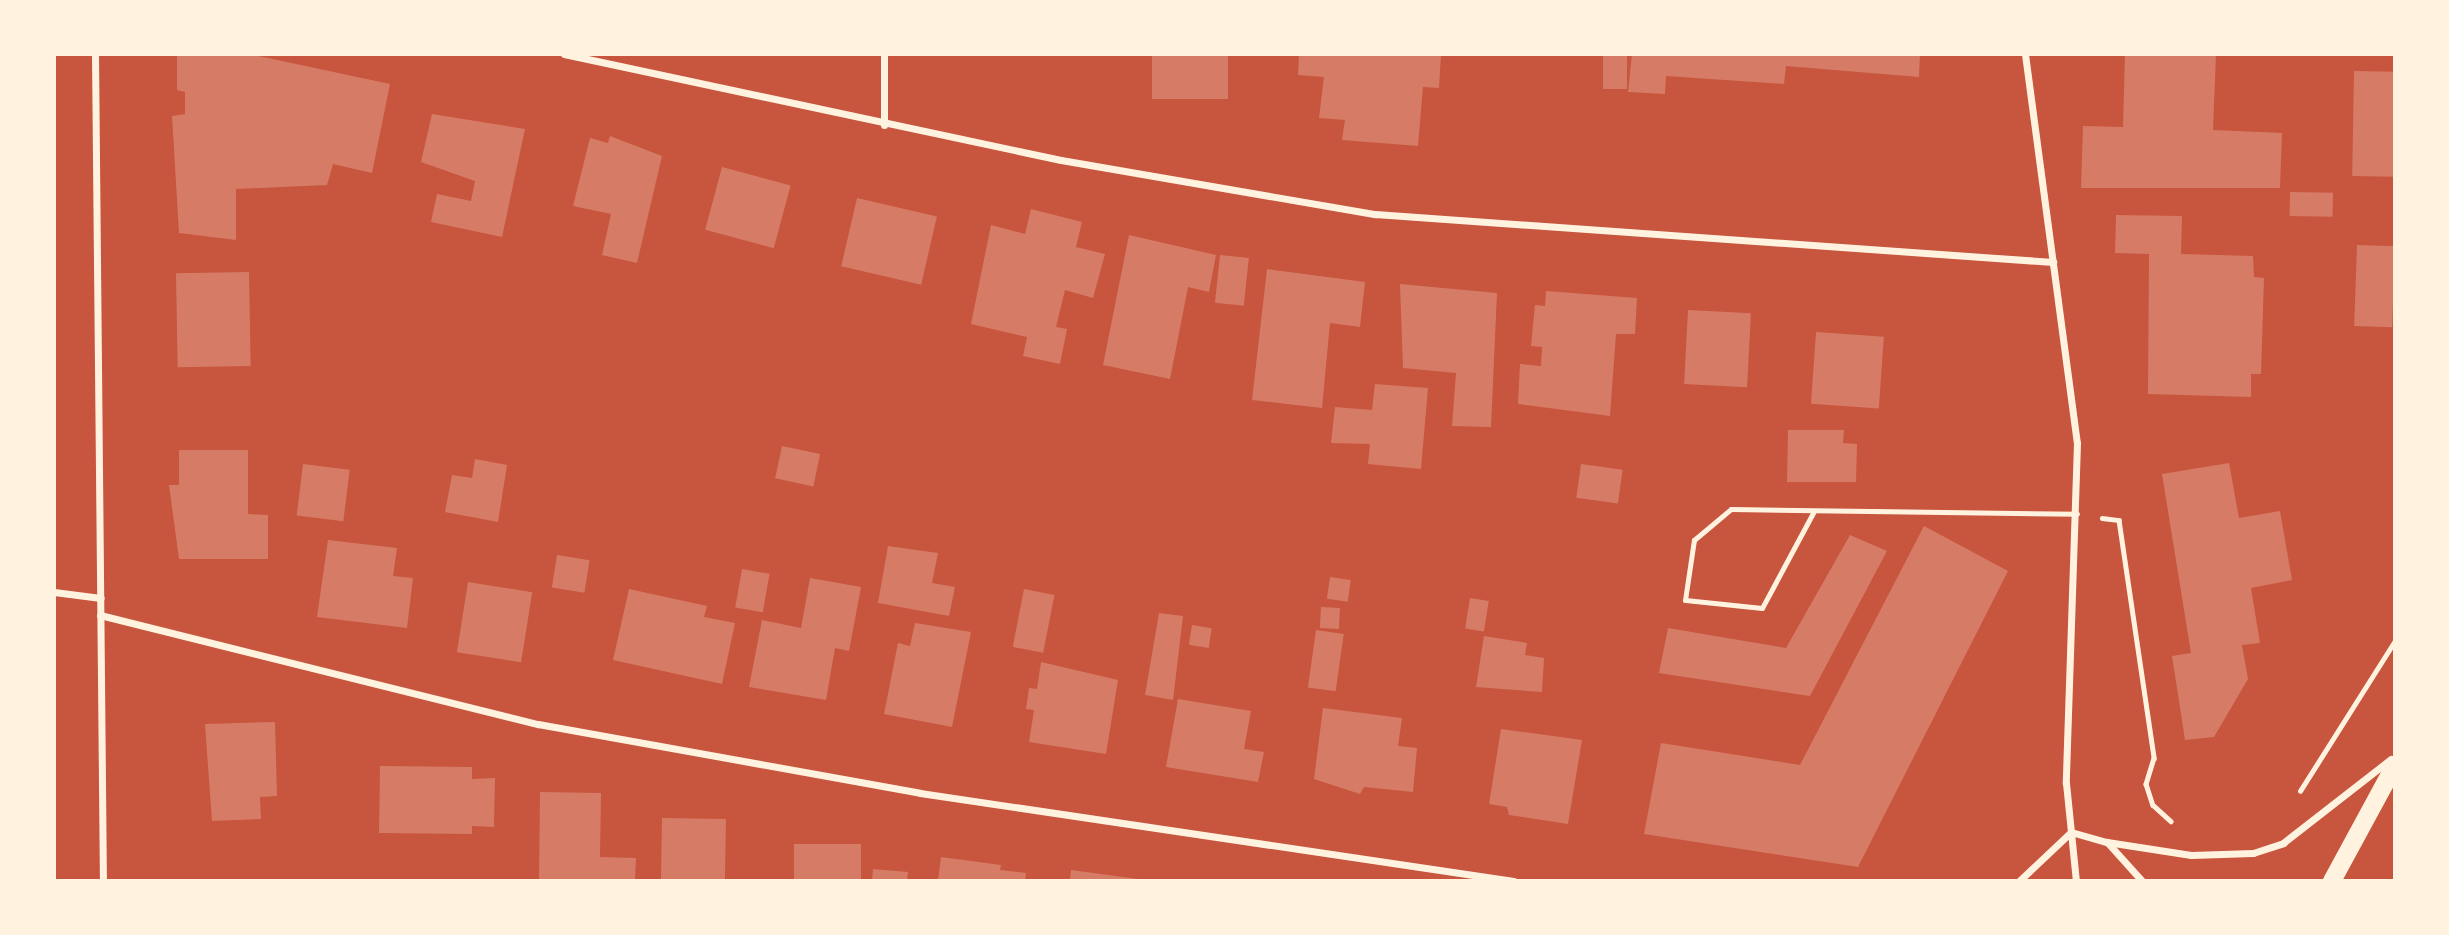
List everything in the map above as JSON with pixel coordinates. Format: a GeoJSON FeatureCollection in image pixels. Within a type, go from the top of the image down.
{"type":"FeatureCollection","features":[{"type":"Feature","properties":{"kind":"main road"},"geometry":{"type":"LineString","coordinates":[[2332,881],[2395,765]]}},
{"type":"Feature","properties":{"kind":"street"},"geometry":{"type":"LineString","coordinates":[[94,54],[103,881]]}},
{"type":"Feature","properties":{"kind":"street"},"geometry":{"type":"LineString","coordinates":[[564,54],[884,125],[1375,215],[2053,262]]}},
{"type":"Feature","properties":{"kind":"street"},"geometry":{"type":"LineString","coordinates":[[884,54],[884,125]]}},
{"type":"Feature","properties":{"kind":"street"},"geometry":{"type":"LineString","coordinates":[[2025,54],[2077,443],[2077,514],[2066,783],[2076,881]]}},
{"type":"Feature","properties":{"kind":"street"},"geometry":{"type":"LineString","coordinates":[[54,592],[101,598]]}},
{"type":"Feature","properties":{"kind":"street"},"geometry":{"type":"LineString","coordinates":[[100,615],[538,724],[920,793],[1514,881]]}},
{"type":"Feature","properties":{"kind":"street"},"geometry":{"type":"LineString","coordinates":[[2071,832],[2107,842],[2191,855],[2253,853],[2283,843],[2395,756]]}},
{"type":"Feature","properties":{"kind":"street"},"geometry":{"type":"LineString","coordinates":[[2019,881],[2071,832]]}},
{"type":"Feature","properties":{"kind":"street"},"geometry":{"type":"LineString","coordinates":[[2107,842],[2141,881]]}},
{"type":"Feature","properties":{"kind":"lane"},"geometry":{"type":"LineString","coordinates":[[1814,511],[1762,608],[1685,600],[1695,540],[1731,509],[2077,514]]}},
{"type":"Feature","properties":{"kind":"path"},"geometry":{"type":"LineString","coordinates":[[2077,514],[2119,520],[2154,758],[2146,784],[2153,806],[2185,825]]}},
{"type":"Feature","properties":{"kind":"path"},"geometry":{"type":"LineString","coordinates":[[2290,800],[2395,641]]}},
{"type":"Feature","properties":{"kind":"building"},"geometry":{"type":"Polygon","coordinates":[[[177,54],[249,54],[390,84],[372,173],[333,164],[327,185],[236,189],[236,240],[179,233],[172,116],[185,114],[185,92],[177,90],[177,54]]]}},
{"type":"Feature","properties":{"kind":"building"},"geometry":{"type":"Polygon","coordinates":[[[1152,54],[1228,54],[1228,99],[1152,99],[1152,54]]]}},
{"type":"Feature","properties":{"kind":"building"},"geometry":{"type":"Polygon","coordinates":[[[1299,54],[1441,54],[1439,88],[1423,87],[1418,146],[1342,140],[1345,120],[1319,118],[1324,77],[1298,75],[1299,54]]]}},
{"type":"Feature","properties":{"kind":"building"},"geometry":{"type":"Polygon","coordinates":[[[1603,54],[1627,54],[1627,89],[1603,89],[1603,54]]]}},
{"type":"Feature","properties":{"kind":"building"},"geometry":{"type":"Polygon","coordinates":[[[1632,54],[1920,54],[1919,77],[1786,66],[1784,84],[1666,76],[1665,94],[1628,92],[1632,54]]]}},
{"type":"Feature","properties":{"kind":"building"},"geometry":{"type":"Polygon","coordinates":[[[2125,54],[2216,54],[2213,130],[2282,133],[2280,188],[2081,188],[2083,126],[2123,127],[2125,54]]]}},
{"type":"Feature","properties":{"kind":"building"},"geometry":{"type":"Polygon","coordinates":[[[2354,71],[2395,72],[2393,177],[2352,176],[2354,71]]]}},
{"type":"Feature","properties":{"kind":"building"},"geometry":{"type":"Polygon","coordinates":[[[432,114],[525,129],[502,237],[431,222],[437,194],[471,201],[475,181],[421,162],[432,114]]]}},
{"type":"Feature","properties":{"kind":"building"},"geometry":{"type":"Polygon","coordinates":[[[610,136],[662,156],[637,263],[602,255],[611,214],[573,206],[590,138],[608,143],[610,136]]]}},
{"type":"Feature","properties":{"kind":"building"},"geometry":{"type":"Polygon","coordinates":[[[722,167],[791,185],[774,248],[705,230],[722,167]]]}},
{"type":"Feature","properties":{"kind":"building"},"geometry":{"type":"Polygon","coordinates":[[[2290,192],[2333,193],[2333,217],[2290,216],[2290,192]]]}},
{"type":"Feature","properties":{"kind":"building"},"geometry":{"type":"Polygon","coordinates":[[[857,198],[937,216],[921,285],[841,266],[857,198]]]}},
{"type":"Feature","properties":{"kind":"building"},"geometry":{"type":"Polygon","coordinates":[[[1031,209],[1082,222],[1076,247],[1105,254],[1093,298],[1065,290],[1056,327],[1067,329],[1060,364],[1023,356],[1027,337],[971,324],[991,225],[1025,234],[1031,209]]]}},
{"type":"Feature","properties":{"kind":"building"},"geometry":{"type":"Polygon","coordinates":[[[2116,215],[2182,216],[2181,254],[2253,256],[2254,277],[2264,278],[2261,374],[2251,374],[2251,397],[2148,394],[2149,254],[2115,253],[2116,215]]]}},
{"type":"Feature","properties":{"kind":"building"},"geometry":{"type":"Polygon","coordinates":[[[1129,235],[1216,255],[1209,292],[1188,287],[1170,379],[1103,365],[1129,235]]]}},
{"type":"Feature","properties":{"kind":"building"},"geometry":{"type":"Polygon","coordinates":[[[2357,245],[2395,246],[2392,327],[2354,326],[2357,245]]]}},
{"type":"Feature","properties":{"kind":"building"},"geometry":{"type":"Polygon","coordinates":[[[1220,255],[1249,258],[1244,306],[1215,303],[1220,255]]]}},
{"type":"Feature","properties":{"kind":"building"},"geometry":{"type":"Polygon","coordinates":[[[1267,269],[1365,282],[1360,327],[1330,323],[1322,408],[1252,400],[1267,269]]]}},
{"type":"Feature","properties":{"kind":"building"},"geometry":{"type":"Polygon","coordinates":[[[249,272],[251,366],[178,367],[176,273],[249,272]]]}},
{"type":"Feature","properties":{"kind":"building"},"geometry":{"type":"Polygon","coordinates":[[[1400,284],[1497,293],[1491,427],[1452,426],[1456,373],[1403,368],[1400,284]]]}},
{"type":"Feature","properties":{"kind":"building"},"geometry":{"type":"Polygon","coordinates":[[[1546,291],[1637,298],[1635,334],[1616,334],[1610,416],[1518,404],[1520,364],[1541,366],[1542,347],[1531,346],[1535,305],[1545,306],[1546,291]]]}},
{"type":"Feature","properties":{"kind":"building"},"geometry":{"type":"Polygon","coordinates":[[[1688,310],[1751,313],[1747,387],[1684,384],[1688,310]]]}},
{"type":"Feature","properties":{"kind":"building"},"geometry":{"type":"Polygon","coordinates":[[[1816,332],[1884,337],[1879,409],[1811,404],[1816,332]]]}},
{"type":"Feature","properties":{"kind":"building"},"geometry":{"type":"Polygon","coordinates":[[[1375,384],[1428,388],[1421,469],[1368,464],[1370,444],[1331,443],[1335,407],[1372,410],[1375,384]]]}},
{"type":"Feature","properties":{"kind":"building"},"geometry":{"type":"Polygon","coordinates":[[[1788,430],[1844,430],[1843,443],[1857,444],[1856,482],[1787,482],[1788,430]]]}},
{"type":"Feature","properties":{"kind":"building"},"geometry":{"type":"Polygon","coordinates":[[[782,446],[820,454],[813,486],[775,478],[782,446]]]}},
{"type":"Feature","properties":{"kind":"building"},"geometry":{"type":"Polygon","coordinates":[[[179,450],[248,450],[248,514],[268,515],[268,559],[179,559],[169,485],[179,485],[179,450]]]}},
{"type":"Feature","properties":{"kind":"building"},"geometry":{"type":"Polygon","coordinates":[[[475,459],[507,465],[498,522],[445,512],[452,475],[472,478],[475,459]]]}},
{"type":"Feature","properties":{"kind":"building"},"geometry":{"type":"Polygon","coordinates":[[[2229,463],[2239,518],[2280,511],[2292,580],[2251,588],[2260,643],[2242,645],[2248,679],[2214,737],[2185,740],[2172,656],[2191,653],[2162,474],[2229,463]]]}},
{"type":"Feature","properties":{"kind":"building"},"geometry":{"type":"Polygon","coordinates":[[[303,464],[350,470],[343,521],[297,516],[303,464]]]}},
{"type":"Feature","properties":{"kind":"building"},"geometry":{"type":"Polygon","coordinates":[[[1581,464],[1623,470],[1618,504],[1576,498],[1581,464]]]}},
{"type":"Feature","properties":{"kind":"building"},"geometry":{"type":"Polygon","coordinates":[[[1924,526],[2008,571],[1858,867],[1644,834],[1661,743],[1800,765],[1924,526]]]}},
{"type":"Feature","properties":{"kind":"building"},"geometry":{"type":"Polygon","coordinates":[[[1850,535],[1887,551],[1810,696],[1659,673],[1668,628],[1786,648],[1850,535]]]}},
{"type":"Feature","properties":{"kind":"building"},"geometry":{"type":"Polygon","coordinates":[[[328,540],[397,548],[393,576],[413,578],[407,628],[317,617],[328,540]]]}},
{"type":"Feature","properties":{"kind":"building"},"geometry":{"type":"Polygon","coordinates":[[[888,546],[938,553],[932,583],[955,587],[949,616],[878,603],[888,546]]]}},
{"type":"Feature","properties":{"kind":"building"},"geometry":{"type":"Polygon","coordinates":[[[557,555],[590,560],[584,593],[552,588],[557,555]]]}},
{"type":"Feature","properties":{"kind":"building"},"geometry":{"type":"Polygon","coordinates":[[[742,569],[770,574],[763,612],[735,607],[742,569]]]}},
{"type":"Feature","properties":{"kind":"building"},"geometry":{"type":"Polygon","coordinates":[[[1330,577],[1351,580],[1348,602],[1327,599],[1330,577]]]}},
{"type":"Feature","properties":{"kind":"building"},"geometry":{"type":"Polygon","coordinates":[[[810,578],[861,587],[849,651],[835,648],[826,700],[749,687],[762,620],[801,628],[810,578]]]}},
{"type":"Feature","properties":{"kind":"building"},"geometry":{"type":"Polygon","coordinates":[[[468,582],[532,592],[521,662],[457,652],[468,582]]]}},
{"type":"Feature","properties":{"kind":"building"},"geometry":{"type":"Polygon","coordinates":[[[629,589],[707,606],[704,617],[735,623],[722,684],[613,660],[629,589]]]}},
{"type":"Feature","properties":{"kind":"building"},"geometry":{"type":"Polygon","coordinates":[[[1024,589],[1054,595],[1043,653],[1013,647],[1024,589]]]}},
{"type":"Feature","properties":{"kind":"building"},"geometry":{"type":"Polygon","coordinates":[[[1470,598],[1489,601],[1484,632],[1465,629],[1470,598]]]}},
{"type":"Feature","properties":{"kind":"building"},"geometry":{"type":"Polygon","coordinates":[[[1321,607],[1340,608],[1339,629],[1320,628],[1321,607]]]}},
{"type":"Feature","properties":{"kind":"building"},"geometry":{"type":"Polygon","coordinates":[[[1159,613],[1183,616],[1173,700],[1145,695],[1159,613]]]}},
{"type":"Feature","properties":{"kind":"building"},"geometry":{"type":"Polygon","coordinates":[[[915,623],[971,632],[952,727],[884,714],[898,643],[910,646],[915,623]]]}},
{"type":"Feature","properties":{"kind":"building"},"geometry":{"type":"Polygon","coordinates":[[[1192,625],[1212,628],[1209,648],[1189,645],[1192,625]]]}},
{"type":"Feature","properties":{"kind":"building"},"geometry":{"type":"Polygon","coordinates":[[[1316,630],[1344,634],[1336,691],[1308,687],[1316,630]]]}},
{"type":"Feature","properties":{"kind":"building"},"geometry":{"type":"Polygon","coordinates":[[[1484,636],[1527,643],[1525,655],[1544,658],[1542,692],[1476,687],[1484,636]]]}},
{"type":"Feature","properties":{"kind":"building"},"geometry":{"type":"Polygon","coordinates":[[[1041,662],[1118,680],[1106,754],[1029,742],[1034,710],[1026,709],[1029,688],[1037,689],[1041,662]]]}},
{"type":"Feature","properties":{"kind":"building"},"geometry":{"type":"Polygon","coordinates":[[[1178,699],[1251,711],[1244,749],[1264,752],[1258,782],[1166,767],[1178,699]]]}},
{"type":"Feature","properties":{"kind":"building"},"geometry":{"type":"Polygon","coordinates":[[[1323,708],[1402,718],[1398,746],[1417,748],[1413,792],[1364,787],[1360,794],[1314,779],[1323,708]]]}},
{"type":"Feature","properties":{"kind":"building"},"geometry":{"type":"Polygon","coordinates":[[[275,722],[277,796],[260,797],[261,819],[212,821],[205,724],[275,722]]]}},
{"type":"Feature","properties":{"kind":"building"},"geometry":{"type":"Polygon","coordinates":[[[1501,729],[1582,740],[1568,824],[1509,815],[1507,807],[1489,804],[1501,729]]]}},
{"type":"Feature","properties":{"kind":"building"},"geometry":{"type":"Polygon","coordinates":[[[380,766],[472,767],[472,779],[495,778],[494,827],[472,826],[472,834],[379,833],[380,766]]]}},
{"type":"Feature","properties":{"kind":"building"},"geometry":{"type":"Polygon","coordinates":[[[540,792],[601,793],[600,857],[636,858],[635,881],[539,881],[540,792]]]}},
{"type":"Feature","properties":{"kind":"building"},"geometry":{"type":"Polygon","coordinates":[[[662,818],[726,819],[725,881],[661,881],[662,818]]]}},
{"type":"Feature","properties":{"kind":"building"},"geometry":{"type":"Polygon","coordinates":[[[794,844],[861,844],[861,881],[794,881],[794,844]]]}},
{"type":"Feature","properties":{"kind":"building"},"geometry":{"type":"Polygon","coordinates":[[[941,857],[1001,865],[1000,870],[1026,873],[1025,881],[938,881],[941,857]]]}},
{"type":"Feature","properties":{"kind":"building"},"geometry":{"type":"Polygon","coordinates":[[[873,869],[908,872],[907,881],[872,881],[873,869]]]}},
{"type":"Feature","properties":{"kind":"building"},"geometry":{"type":"Polygon","coordinates":[[[1071,870],[1138,879],[1138,881],[1070,881],[1071,870]]]}}]}
